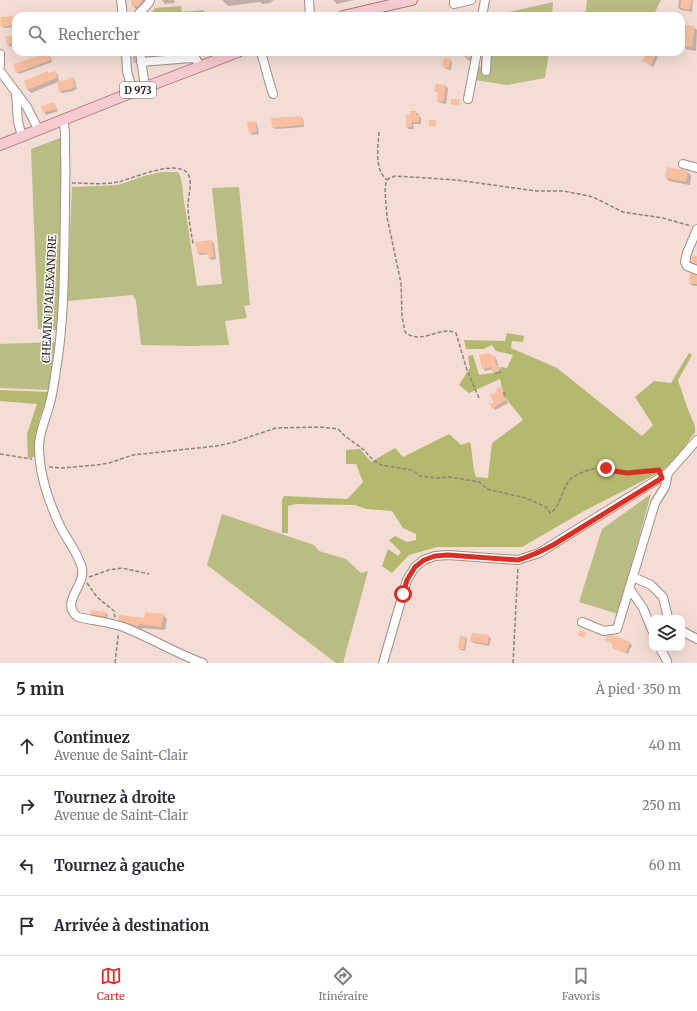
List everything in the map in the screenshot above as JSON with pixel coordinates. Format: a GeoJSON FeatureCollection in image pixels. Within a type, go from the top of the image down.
{"type":"FeatureCollection","features":[{"type":"Feature","properties":{"kind":"main road"},"geometry":{"type":"LineString","coordinates":[[360,12],[412,0]]}},
{"type":"Feature","properties":{"kind":"main road","name":"D 973"},"geometry":{"type":"LineString","coordinates":[[0,145],[63,119],[228,56]]}},
{"type":"Feature","properties":{"kind":"street"},"geometry":{"type":"LineString","coordinates":[[121,0],[122,12]]}},
{"type":"Feature","properties":{"kind":"street"},"geometry":{"type":"LineString","coordinates":[[140,12],[148,5],[150,0]]}},
{"type":"Feature","properties":{"kind":"street"},"geometry":{"type":"LineString","coordinates":[[309,0],[310,12]]}},
{"type":"Feature","properties":{"kind":"street"},"geometry":{"type":"LineString","coordinates":[[454,0],[454,4],[471,0]]}},
{"type":"Feature","properties":{"kind":"street"},"geometry":{"type":"LineString","coordinates":[[483,12],[485,0]]}},
{"type":"Feature","properties":{"kind":"street"},"geometry":{"type":"LineString","coordinates":[[488,12],[490,0]]}},
{"type":"Feature","properties":{"kind":"street"},"geometry":{"type":"LineString","coordinates":[[0,54],[0,66]]}},
{"type":"Feature","properties":{"kind":"street"},"geometry":{"type":"LineString","coordinates":[[126,56],[127,71],[133,92]]}},
{"type":"Feature","properties":{"kind":"street"},"geometry":{"type":"LineString","coordinates":[[140,56],[145,87]]}},
{"type":"Feature","properties":{"kind":"street"},"geometry":{"type":"LineString","coordinates":[[263,56],[268,81],[273,94]]}},
{"type":"Feature","properties":{"kind":"street"},"geometry":{"type":"LineString","coordinates":[[468,99],[476,56]]}},
{"type":"Feature","properties":{"kind":"street"},"geometry":{"type":"LineString","coordinates":[[486,71],[487,56]]}},
{"type":"Feature","properties":{"kind":"street"},"geometry":{"type":"LineString","coordinates":[[141,62],[191,58],[196,59],[200,67]]}},
{"type":"Feature","properties":{"kind":"street"},"geometry":{"type":"LineString","coordinates":[[0,71],[28,110],[38,129]]}},
{"type":"Feature","properties":{"kind":"street"},"geometry":{"type":"LineString","coordinates":[[16,92],[18,122],[22,136]]}},
{"type":"Feature","properties":{"kind":"street","name":"CHEMIN D'ALEXANDRE"},"geometry":{"type":"LineString","coordinates":[[63,119],[66,183],[60,336],[52,396],[40,438],[46,491],[60,527],[82,569],[82,577],[71,601],[71,608],[73,613],[78,617],[116,625],[127,629],[188,658],[203,663]]}},
{"type":"Feature","properties":{"kind":"street"},"geometry":{"type":"LineString","coordinates":[[684,164],[697,168]]}},
{"type":"Feature","properties":{"kind":"street"},"geometry":{"type":"LineString","coordinates":[[695,228],[685,262],[687,266],[697,270]]}},
{"type":"Feature","properties":{"kind":"street"},"geometry":{"type":"LineString","coordinates":[[383,663],[407,580],[415,567],[424,560],[435,556],[448,555],[518,560],[539,553],[665,476],[697,440]]}},
{"type":"Feature","properties":{"kind":"street"},"geometry":{"type":"LineString","coordinates":[[582,622],[604,631],[617,630],[655,503],[665,487],[665,476]]}},
{"type":"Feature","properties":{"kind":"street"},"geometry":{"type":"LineString","coordinates":[[633,577],[651,585],[663,597],[667,615]]}},
{"type":"Feature","properties":{"kind":"street"},"geometry":{"type":"LineString","coordinates":[[629,588],[643,608],[649,623]]}},
{"type":"Feature","properties":{"kind":"street"},"geometry":{"type":"LineString","coordinates":[[685,633],[697,639]]}},
{"type":"Feature","properties":{"kind":"street"},"geometry":{"type":"LineString","coordinates":[[662,651],[667,661]]}},
{"type":"Feature","properties":{"kind":"path"},"geometry":{"type":"LineString","coordinates":[[379,132],[378,156],[380,172],[387,180],[386,191],[388,217],[400,283],[402,316],[405,332],[414,337],[452,331],[456,333],[467,370],[479,398]]}},
{"type":"Feature","properties":{"kind":"path"},"geometry":{"type":"LineString","coordinates":[[66,183],[117,182],[162,169],[172,169],[186,172],[189,175],[190,180],[188,206],[193,244]]}},
{"type":"Feature","properties":{"kind":"path"},"geometry":{"type":"LineString","coordinates":[[387,180],[395,176],[483,183],[536,191],[571,192],[592,197],[623,212],[663,218],[695,228]]}},
{"type":"Feature","properties":{"kind":"path"},"geometry":{"type":"LineString","coordinates":[[0,454],[36,459],[49,468],[62,468],[109,463],[133,455],[216,446],[238,441],[276,428],[320,427],[338,429],[381,465],[412,470],[420,476],[436,478],[449,477],[479,482],[487,489],[526,498],[546,506],[550,513],[558,506],[561,495],[569,481],[576,474],[606,468],[627,473],[655,469],[659,470],[665,476]]}},
{"type":"Feature","properties":{"kind":"path"},"geometry":{"type":"LineString","coordinates":[[513,663],[518,560]]}},
{"type":"Feature","properties":{"kind":"path"},"geometry":{"type":"LineString","coordinates":[[115,663],[118,637],[114,611],[97,597],[84,580],[96,573],[122,568],[149,574]]}},
{"type":"Feature","properties":{"kind":"green space"},"geometry":{"type":"Polygon","coordinates":[[[587,0],[661,0],[655,12],[586,12],[587,0]]]}},
{"type":"Feature","properties":{"kind":"green space"},"geometry":{"type":"Polygon","coordinates":[[[553,2],[552,12],[509,12],[553,2]]]}},
{"type":"Feature","properties":{"kind":"green space"},"geometry":{"type":"Polygon","coordinates":[[[181,6],[182,12],[152,12],[155,8],[181,6]]]}},
{"type":"Feature","properties":{"kind":"green space"},"geometry":{"type":"Polygon","coordinates":[[[204,10],[204,12],[182,12],[204,10]]]}},
{"type":"Feature","properties":{"kind":"green space"},"geometry":{"type":"Polygon","coordinates":[[[488,56],[548,56],[545,78],[507,85],[475,80],[477,68],[481,67],[481,60],[487,60],[488,56]]]}},
{"type":"Feature","properties":{"kind":"green space"},"geometry":{"type":"Polygon","coordinates":[[[63,137],[59,330],[38,329],[31,149],[63,137]]]}},
{"type":"Feature","properties":{"kind":"green space"},"geometry":{"type":"Polygon","coordinates":[[[161,172],[178,172],[180,176],[197,286],[222,284],[212,188],[239,187],[250,305],[244,306],[247,318],[225,321],[229,345],[141,345],[136,301],[133,295],[67,301],[72,187],[118,185],[161,172]]]}},
{"type":"Feature","properties":{"kind":"green space"},"geometry":{"type":"Polygon","coordinates":[[[507,333],[524,336],[523,342],[512,341],[511,348],[557,368],[642,436],[653,425],[635,397],[654,381],[671,383],[689,353],[692,355],[678,380],[695,426],[695,432],[678,456],[662,471],[584,511],[522,547],[437,547],[409,555],[392,573],[382,566],[388,549],[398,556],[401,552],[389,540],[395,536],[407,542],[416,540],[416,534],[403,528],[392,511],[366,509],[355,505],[296,504],[288,506],[288,533],[282,533],[282,500],[284,496],[347,499],[363,482],[356,464],[346,464],[346,450],[360,449],[371,462],[395,448],[403,457],[449,434],[461,445],[470,442],[476,477],[488,478],[492,443],[523,420],[504,396],[500,379],[469,393],[459,385],[470,368],[468,356],[473,355],[479,375],[499,372],[501,367],[507,368],[513,355],[496,351],[492,345],[483,349],[466,349],[464,340],[505,341],[507,333]]]}},
{"type":"Feature","properties":{"kind":"green space"},"geometry":{"type":"Polygon","coordinates":[[[56,342],[50,390],[0,388],[0,344],[56,342]]]}},
{"type":"Feature","properties":{"kind":"green space"},"geometry":{"type":"Polygon","coordinates":[[[0,390],[49,392],[48,399],[41,414],[38,426],[37,456],[28,458],[27,434],[37,404],[0,401],[0,390]]]}},
{"type":"Feature","properties":{"kind":"green space"},"geometry":{"type":"Polygon","coordinates":[[[651,494],[618,614],[579,602],[602,529],[651,494]]]}},
{"type":"Feature","properties":{"kind":"green space"},"geometry":{"type":"Polygon","coordinates":[[[222,514],[314,545],[319,551],[346,559],[361,573],[368,571],[343,663],[336,663],[207,565],[222,514]]]}},
{"type":"Feature","properties":{"kind":"building"},"geometry":{"type":"Polygon","coordinates":[[[131,0],[142,0],[142,2],[138,6],[132,7],[131,0]]]}},
{"type":"Feature","properties":{"kind":"building"},"geometry":{"type":"Polygon","coordinates":[[[681,0],[692,0],[690,10],[680,8],[681,0]]]}},
{"type":"Feature","properties":{"kind":"building"},"geometry":{"type":"Polygon","coordinates":[[[12,16],[12,26],[1,27],[0,17],[12,16]]]}},
{"type":"Feature","properties":{"kind":"building"},"geometry":{"type":"Polygon","coordinates":[[[685,25],[695,26],[692,47],[685,46],[685,25]]]}},
{"type":"Feature","properties":{"kind":"building"},"geometry":{"type":"Polygon","coordinates":[[[12,35],[12,43],[7,45],[5,37],[12,35]]]}},
{"type":"Feature","properties":{"kind":"building"},"geometry":{"type":"Polygon","coordinates":[[[38,56],[49,56],[51,60],[16,73],[13,64],[38,56]]]}},
{"type":"Feature","properties":{"kind":"building"},"geometry":{"type":"Polygon","coordinates":[[[645,56],[655,56],[651,65],[642,61],[645,56]]]}},
{"type":"Feature","properties":{"kind":"building"},"geometry":{"type":"Polygon","coordinates":[[[444,58],[451,59],[449,68],[442,67],[444,58]]]}},
{"type":"Feature","properties":{"kind":"building"},"geometry":{"type":"Polygon","coordinates":[[[48,71],[48,73],[56,71],[57,78],[27,90],[24,81],[48,71]]]}},
{"type":"Feature","properties":{"kind":"building"},"geometry":{"type":"Polygon","coordinates":[[[73,77],[75,87],[72,89],[59,91],[57,81],[68,80],[68,78],[73,77]]]}},
{"type":"Feature","properties":{"kind":"building"},"geometry":{"type":"Polygon","coordinates":[[[436,84],[446,85],[443,102],[437,101],[438,92],[434,91],[436,84]]]}},
{"type":"Feature","properties":{"kind":"building"},"geometry":{"type":"Polygon","coordinates":[[[451,99],[460,99],[459,105],[451,105],[451,99]]]}},
{"type":"Feature","properties":{"kind":"building"},"geometry":{"type":"Polygon","coordinates":[[[54,102],[57,109],[43,113],[41,106],[54,102]]]}},
{"type":"Feature","properties":{"kind":"building"},"geometry":{"type":"Polygon","coordinates":[[[410,111],[416,111],[416,115],[419,115],[419,122],[412,122],[412,127],[406,127],[406,115],[410,115],[410,111]]]}},
{"type":"Feature","properties":{"kind":"building"},"geometry":{"type":"Polygon","coordinates":[[[301,116],[303,125],[272,128],[271,118],[301,116]]]}},
{"type":"Feature","properties":{"kind":"building"},"geometry":{"type":"Polygon","coordinates":[[[429,120],[436,120],[436,127],[429,126],[429,120]]]}},
{"type":"Feature","properties":{"kind":"building"},"geometry":{"type":"Polygon","coordinates":[[[255,121],[257,132],[249,133],[247,122],[255,121]]]}},
{"type":"Feature","properties":{"kind":"building"},"geometry":{"type":"Polygon","coordinates":[[[667,167],[688,171],[686,182],[665,178],[667,167]]]}},
{"type":"Feature","properties":{"kind":"building"},"geometry":{"type":"Polygon","coordinates":[[[212,240],[214,257],[209,258],[208,253],[197,253],[195,242],[212,240]]]}},
{"type":"Feature","properties":{"kind":"building"},"geometry":{"type":"Polygon","coordinates":[[[692,255],[697,256],[697,264],[691,262],[692,255]]]}},
{"type":"Feature","properties":{"kind":"building"},"geometry":{"type":"Polygon","coordinates":[[[690,273],[697,275],[697,284],[689,283],[690,273]]]}},
{"type":"Feature","properties":{"kind":"building"},"geometry":{"type":"Polygon","coordinates":[[[490,353],[490,355],[494,355],[499,371],[492,372],[491,367],[482,369],[479,355],[490,353]]]}},
{"type":"Feature","properties":{"kind":"building"},"geometry":{"type":"Polygon","coordinates":[[[502,386],[504,392],[502,393],[506,400],[492,409],[490,404],[494,402],[490,395],[502,386]]]}},
{"type":"Feature","properties":{"kind":"building"},"geometry":{"type":"Polygon","coordinates":[[[91,610],[106,612],[105,617],[90,614],[91,610]]]}},
{"type":"Feature","properties":{"kind":"building"},"geometry":{"type":"Polygon","coordinates":[[[145,612],[164,614],[161,627],[139,624],[138,627],[118,620],[119,615],[144,618],[145,612]]]}},
{"type":"Feature","properties":{"kind":"building"},"geometry":{"type":"Polygon","coordinates":[[[580,630],[586,633],[584,638],[578,635],[580,630]]]}},
{"type":"Feature","properties":{"kind":"building"},"geometry":{"type":"Polygon","coordinates":[[[472,633],[489,635],[488,643],[470,641],[472,633]]]}},
{"type":"Feature","properties":{"kind":"building"},"geometry":{"type":"Polygon","coordinates":[[[612,635],[630,642],[626,653],[612,648],[613,644],[605,640],[607,636],[612,635]]]}},
{"type":"Feature","properties":{"kind":"building"},"geometry":{"type":"Polygon","coordinates":[[[460,636],[466,636],[464,649],[458,649],[460,636]]]}},
{"type":"Feature","properties":{"kind":"route"},"geometry":{"type":"LineString","coordinates":[[403,594],[407,580],[415,567],[424,560],[435,556],[448,555],[518,560],[539,553],[662,478],[659,470],[655,469],[627,473],[606,468]]}}]}
